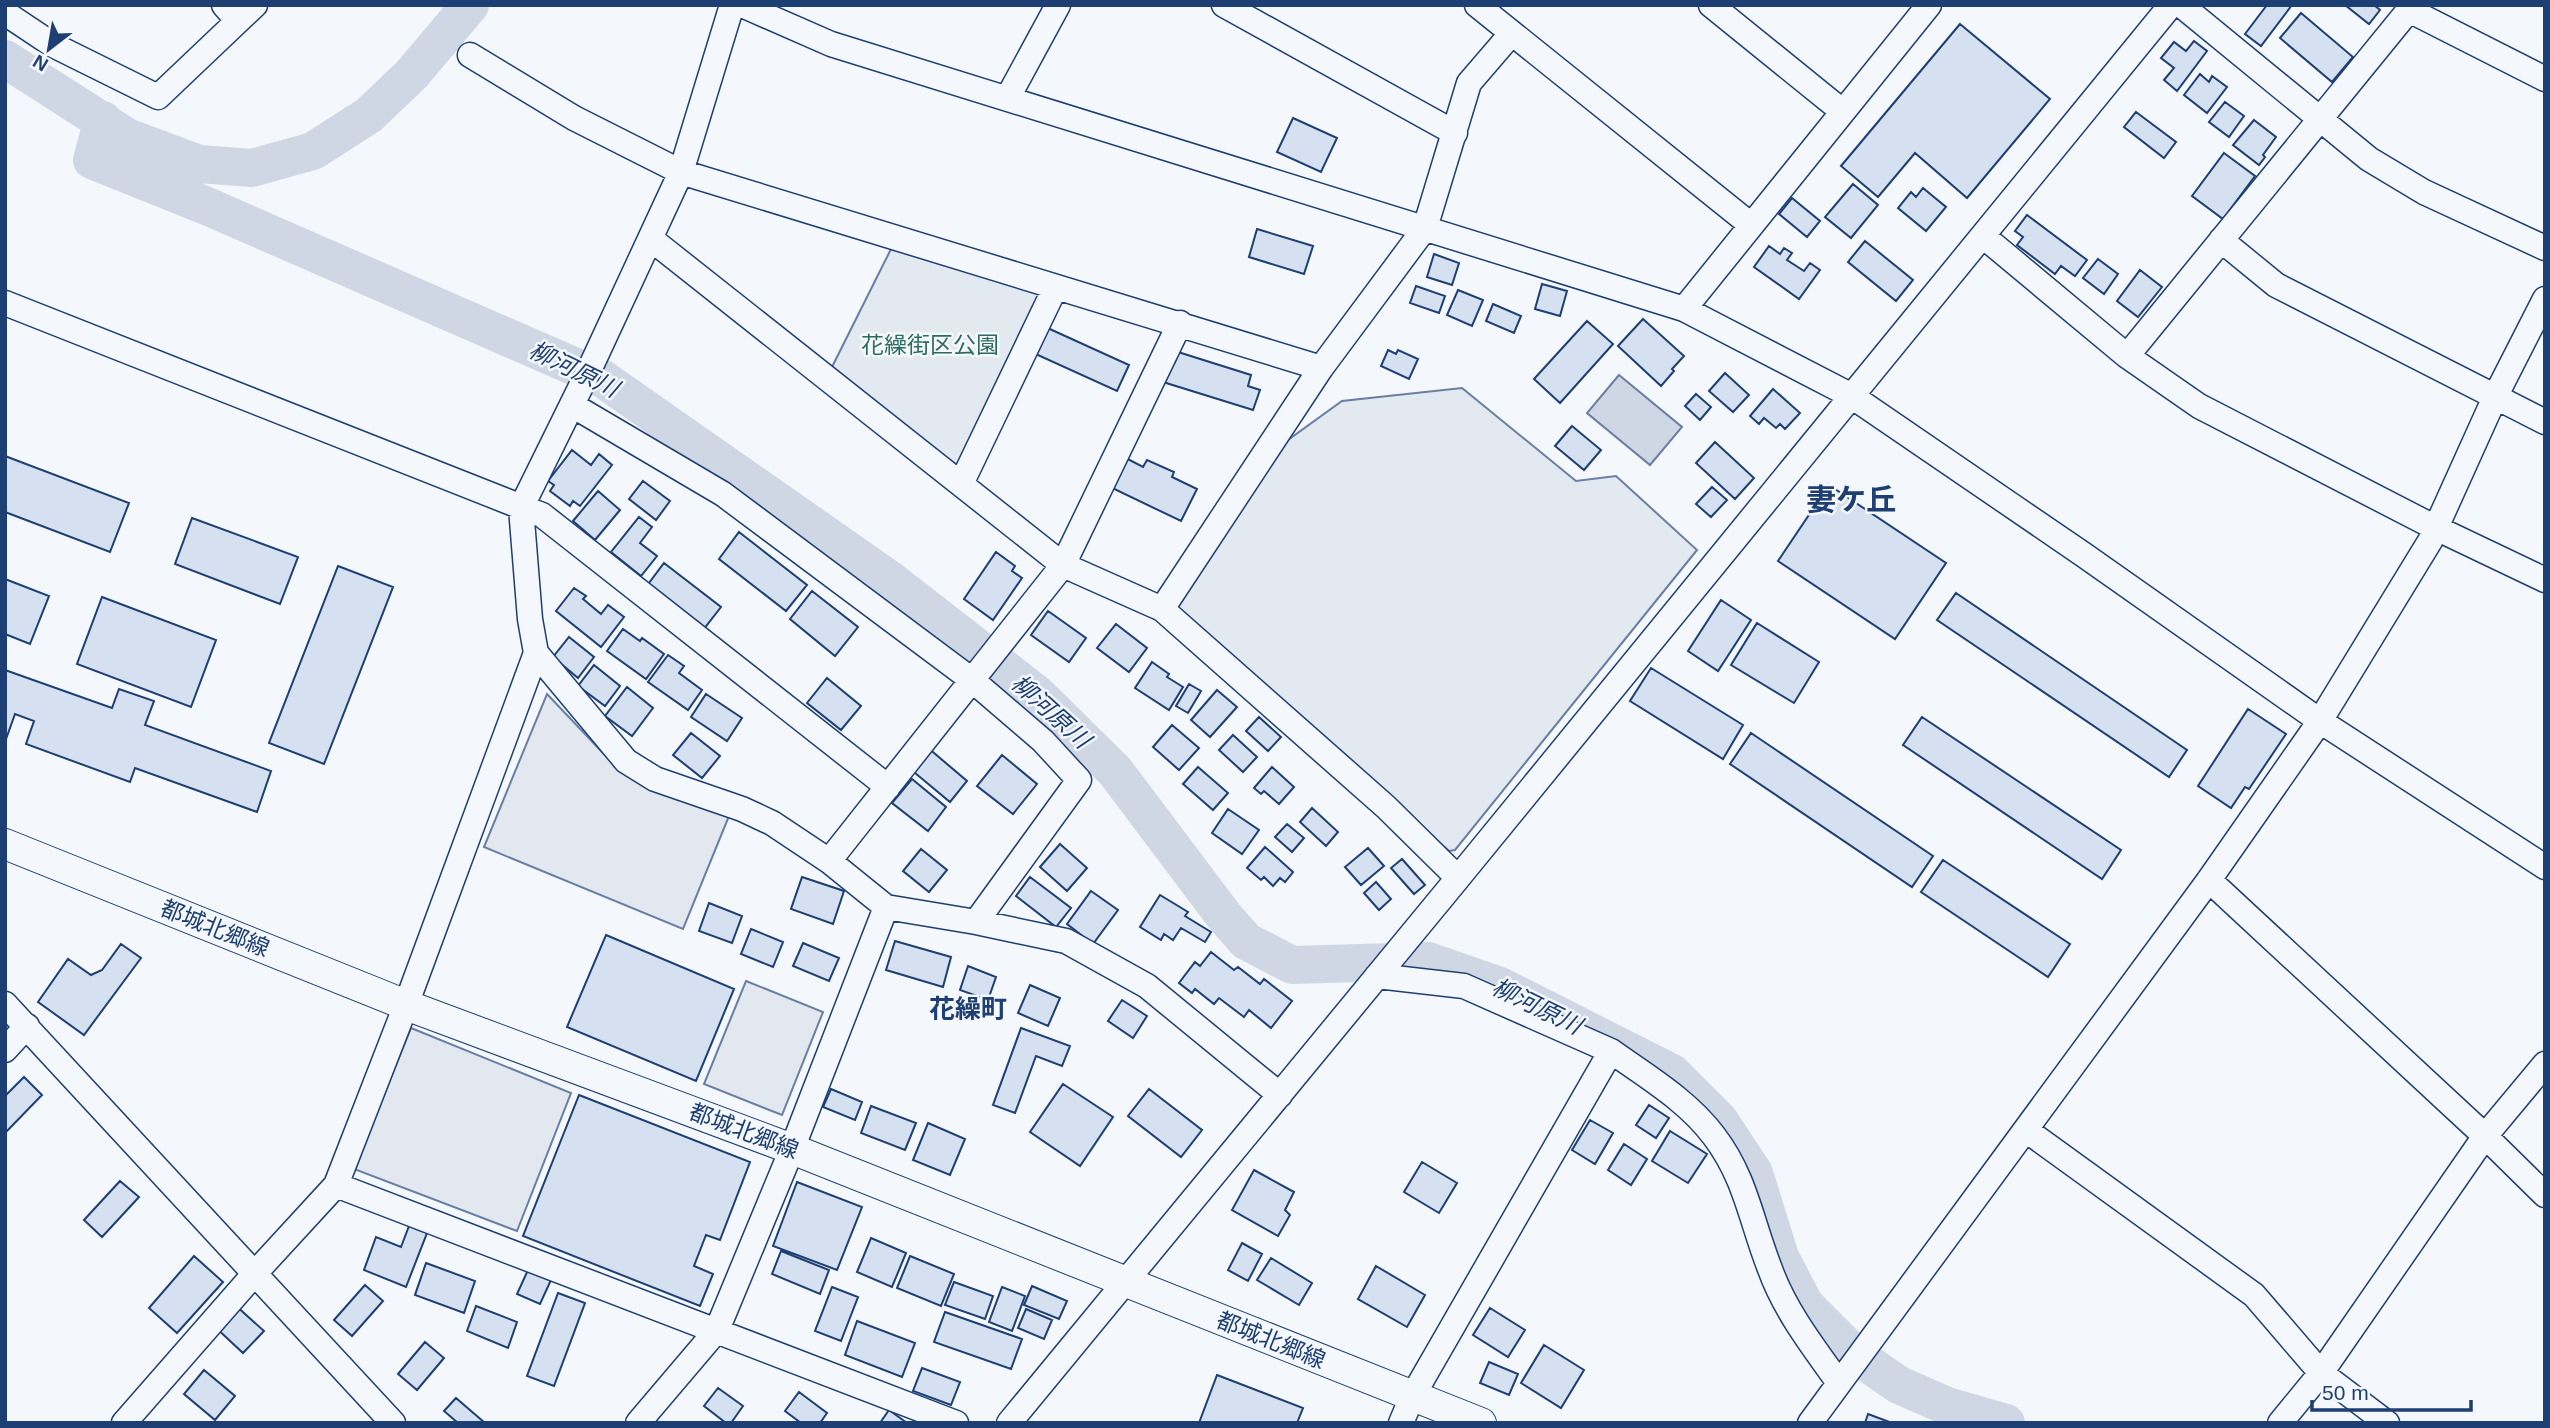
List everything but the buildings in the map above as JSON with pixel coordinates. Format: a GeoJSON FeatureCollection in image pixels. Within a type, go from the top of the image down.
{"type":"FeatureCollection","features":[{"type":"Feature","properties":{"kind":"main road","name":"都城北郷線"},"geometry":{"type":"LineString","coordinates":[[5,844],[406,1005],[792,1149],[1126,1281],[1407,1410],[1481,1423]]}},
{"type":"Feature","properties":{"kind":"street"},"geometry":{"type":"LineString","coordinates":[[732,5],[681,172],[522,508],[530,619],[536,653],[626,761],[655,779],[741,809],[772,823],[829,861],[887,907],[1066,941],[1147,986],[1280,1095]]}},
{"type":"Feature","properties":{"kind":"street"},"geometry":{"type":"LineString","coordinates":[[742,5],[831,44],[1684,309],[1850,396],[2084,555],[2320,721],[2545,867]]}},
{"type":"Feature","properties":{"kind":"street"},"geometry":{"type":"LineString","coordinates":[[1007,99],[1058,5]]}},
{"type":"Feature","properties":{"kind":"street"},"geometry":{"type":"LineString","coordinates":[[1224,5],[1455,133]]}},
{"type":"Feature","properties":{"kind":"street"},"geometry":{"type":"LineString","coordinates":[[1477,5],[1751,225]]}},
{"type":"Feature","properties":{"kind":"street"},"geometry":{"type":"LineString","coordinates":[[1711,5],[1842,111]]}},
{"type":"Feature","properties":{"kind":"street"},"geometry":{"type":"LineString","coordinates":[[1684,309],[1929,5]]}},
{"type":"Feature","properties":{"kind":"street"},"geometry":{"type":"LineString","coordinates":[[1009,1423],[2171,5]]}},
{"type":"Feature","properties":{"kind":"street"},"geometry":{"type":"LineString","coordinates":[[2181,5],[2369,159],[2424,192],[2545,248]]}},
{"type":"Feature","properties":{"kind":"street"},"geometry":{"type":"LineString","coordinates":[[2127,356],[2411,8],[2545,79]]}},
{"type":"Feature","properties":{"kind":"street"},"geometry":{"type":"LineString","coordinates":[[5,13],[53,45],[158,97],[239,11]]}},
{"type":"Feature","properties":{"kind":"street"},"geometry":{"type":"LineString","coordinates":[[1162,609],[1321,368],[1425,228],[1469,83],[1512,33]]}},
{"type":"Feature","properties":{"kind":"street"},"geometry":{"type":"LineString","coordinates":[[470,55],[574,118],[681,172],[1321,368]]}},
{"type":"Feature","properties":{"kind":"street"},"geometry":{"type":"LineString","coordinates":[[1983,236],[2127,356],[2199,406],[2545,580]]}},
{"type":"Feature","properties":{"kind":"street"},"geometry":{"type":"LineString","coordinates":[[651,239],[1063,565],[1162,609],[1386,807],[1458,878]]}},
{"type":"Feature","properties":{"kind":"street"},"geometry":{"type":"LineString","coordinates":[[2221,240],[2276,285],[2545,422]]}},
{"type":"Feature","properties":{"kind":"street"},"geometry":{"type":"LineString","coordinates":[[961,484],[1055,288]]}},
{"type":"Feature","properties":{"kind":"street"},"geometry":{"type":"LineString","coordinates":[[1810,1423],[2209,880],[2320,721],[2430,541],[2495,397],[2545,299]]}},
{"type":"Feature","properties":{"kind":"street"},"geometry":{"type":"LineString","coordinates":[[5,303],[542,515],[888,787]]}},
{"type":"Feature","properties":{"kind":"street"},"geometry":{"type":"LineString","coordinates":[[829,861],[1063,565],[1180,323]]}},
{"type":"Feature","properties":{"kind":"street"},"geometry":{"type":"LineString","coordinates":[[575,400],[723,494],[975,677],[1043,741],[1079,780],[976,922]]}},
{"type":"Feature","properties":{"kind":"street"},"geometry":{"type":"LineString","coordinates":[[124,1423],[336,1185],[406,1005],[536,653]]}},
{"type":"Feature","properties":{"kind":"street"},"geometry":{"type":"LineString","coordinates":[[2209,880],[2545,1195]]}},
{"type":"Feature","properties":{"kind":"street"},"geometry":{"type":"LineString","coordinates":[[638,1423],[717,1330],[887,907]]}},
{"type":"Feature","properties":{"kind":"street"},"geometry":{"type":"LineString","coordinates":[[1377,976],[1464,986],[1611,1051],[1682,1102],[1714,1135],[1740,1177],[1770,1271],[1802,1332],[1845,1376]]}},
{"type":"Feature","properties":{"kind":"street"},"geometry":{"type":"LineString","coordinates":[[5,1004],[393,1423]]}},
{"type":"Feature","properties":{"kind":"street"},"geometry":{"type":"LineString","coordinates":[[5,1050],[27,1026]]}},
{"type":"Feature","properties":{"kind":"street"},"geometry":{"type":"LineString","coordinates":[[1407,1410],[1611,1051]]}},
{"type":"Feature","properties":{"kind":"street"},"geometry":{"type":"LineString","coordinates":[[2280,1423],[2321,1373],[2485,1136],[2545,1064]]}},
{"type":"Feature","properties":{"kind":"street"},"geometry":{"type":"LineString","coordinates":[[2026,1129],[2254,1295],[2321,1373],[2387,1423]]}},
{"type":"Feature","properties":{"kind":"street"},"geometry":{"type":"LineString","coordinates":[[336,1185],[956,1423]]}},
{"type":"Feature","properties":{"kind":"green space","name":"花繰街区公園"},"geometry":{"type":"Polygon","coordinates":[[[891,249],[1040,293],[959,467],[831,369],[891,249]]]}},
{"type":"Feature","properties":{"kind":"green space"},"geometry":{"type":"Polygon","coordinates":[[[1462,388],[1576,481],[1616,476],[1697,550],[1455,850],[1449,851],[1176,608],[1288,440],[1342,401],[1462,388]]]}},
{"type":"Feature","properties":{"kind":"shaded area"},"geometry":{"type":"Polygon","coordinates":[[[1619,375],[1682,427],[1650,465],[1587,413],[1619,375]]]}},
{"type":"Feature","properties":{"kind":"shaded area"},"geometry":{"type":"Polygon","coordinates":[[[547,694],[620,771],[729,816],[683,929],[484,847],[547,694]]]}},
{"type":"Feature","properties":{"kind":"shaded area"},"geometry":{"type":"Polygon","coordinates":[[[746,981],[823,1012],[782,1115],[704,1084],[746,981]]]}},
{"type":"Feature","properties":{"kind":"shaded area"},"geometry":{"type":"Polygon","coordinates":[[[411,1028],[571,1093],[517,1231],[354,1169],[411,1028]]]}},
{"type":"Feature","properties":{"kind":"waterway"},"geometry":{"type":"LineString","coordinates":[[5,59],[127,137],[199,164],[252,168],[313,151],[369,115],[412,74],[470,5]]}},
{"type":"Feature","properties":{"kind":"waterway","name":"柳河原川"},"geometry":{"type":"LineString","coordinates":[[103,120],[92,160],[209,207],[603,379],[889,579],[1038,695],[1115,771],[1224,916],[1246,941],[1292,965],[1428,961],[1500,986],[1672,1073],[1719,1120],[1754,1173],[1780,1257],[1805,1305],[1854,1354],[1899,1385],[1947,1406],[2006,1423]]}},
{"type":"Feature","properties":{"kind":"district","name":"妻ケ丘"},"geometry":{"type":"Point","coordinates":[1851,499]}},
{"type":"Feature","properties":{"kind":"district","name":"花繰町"},"geometry":{"type":"Point","coordinates":[968,1009]}}]}
